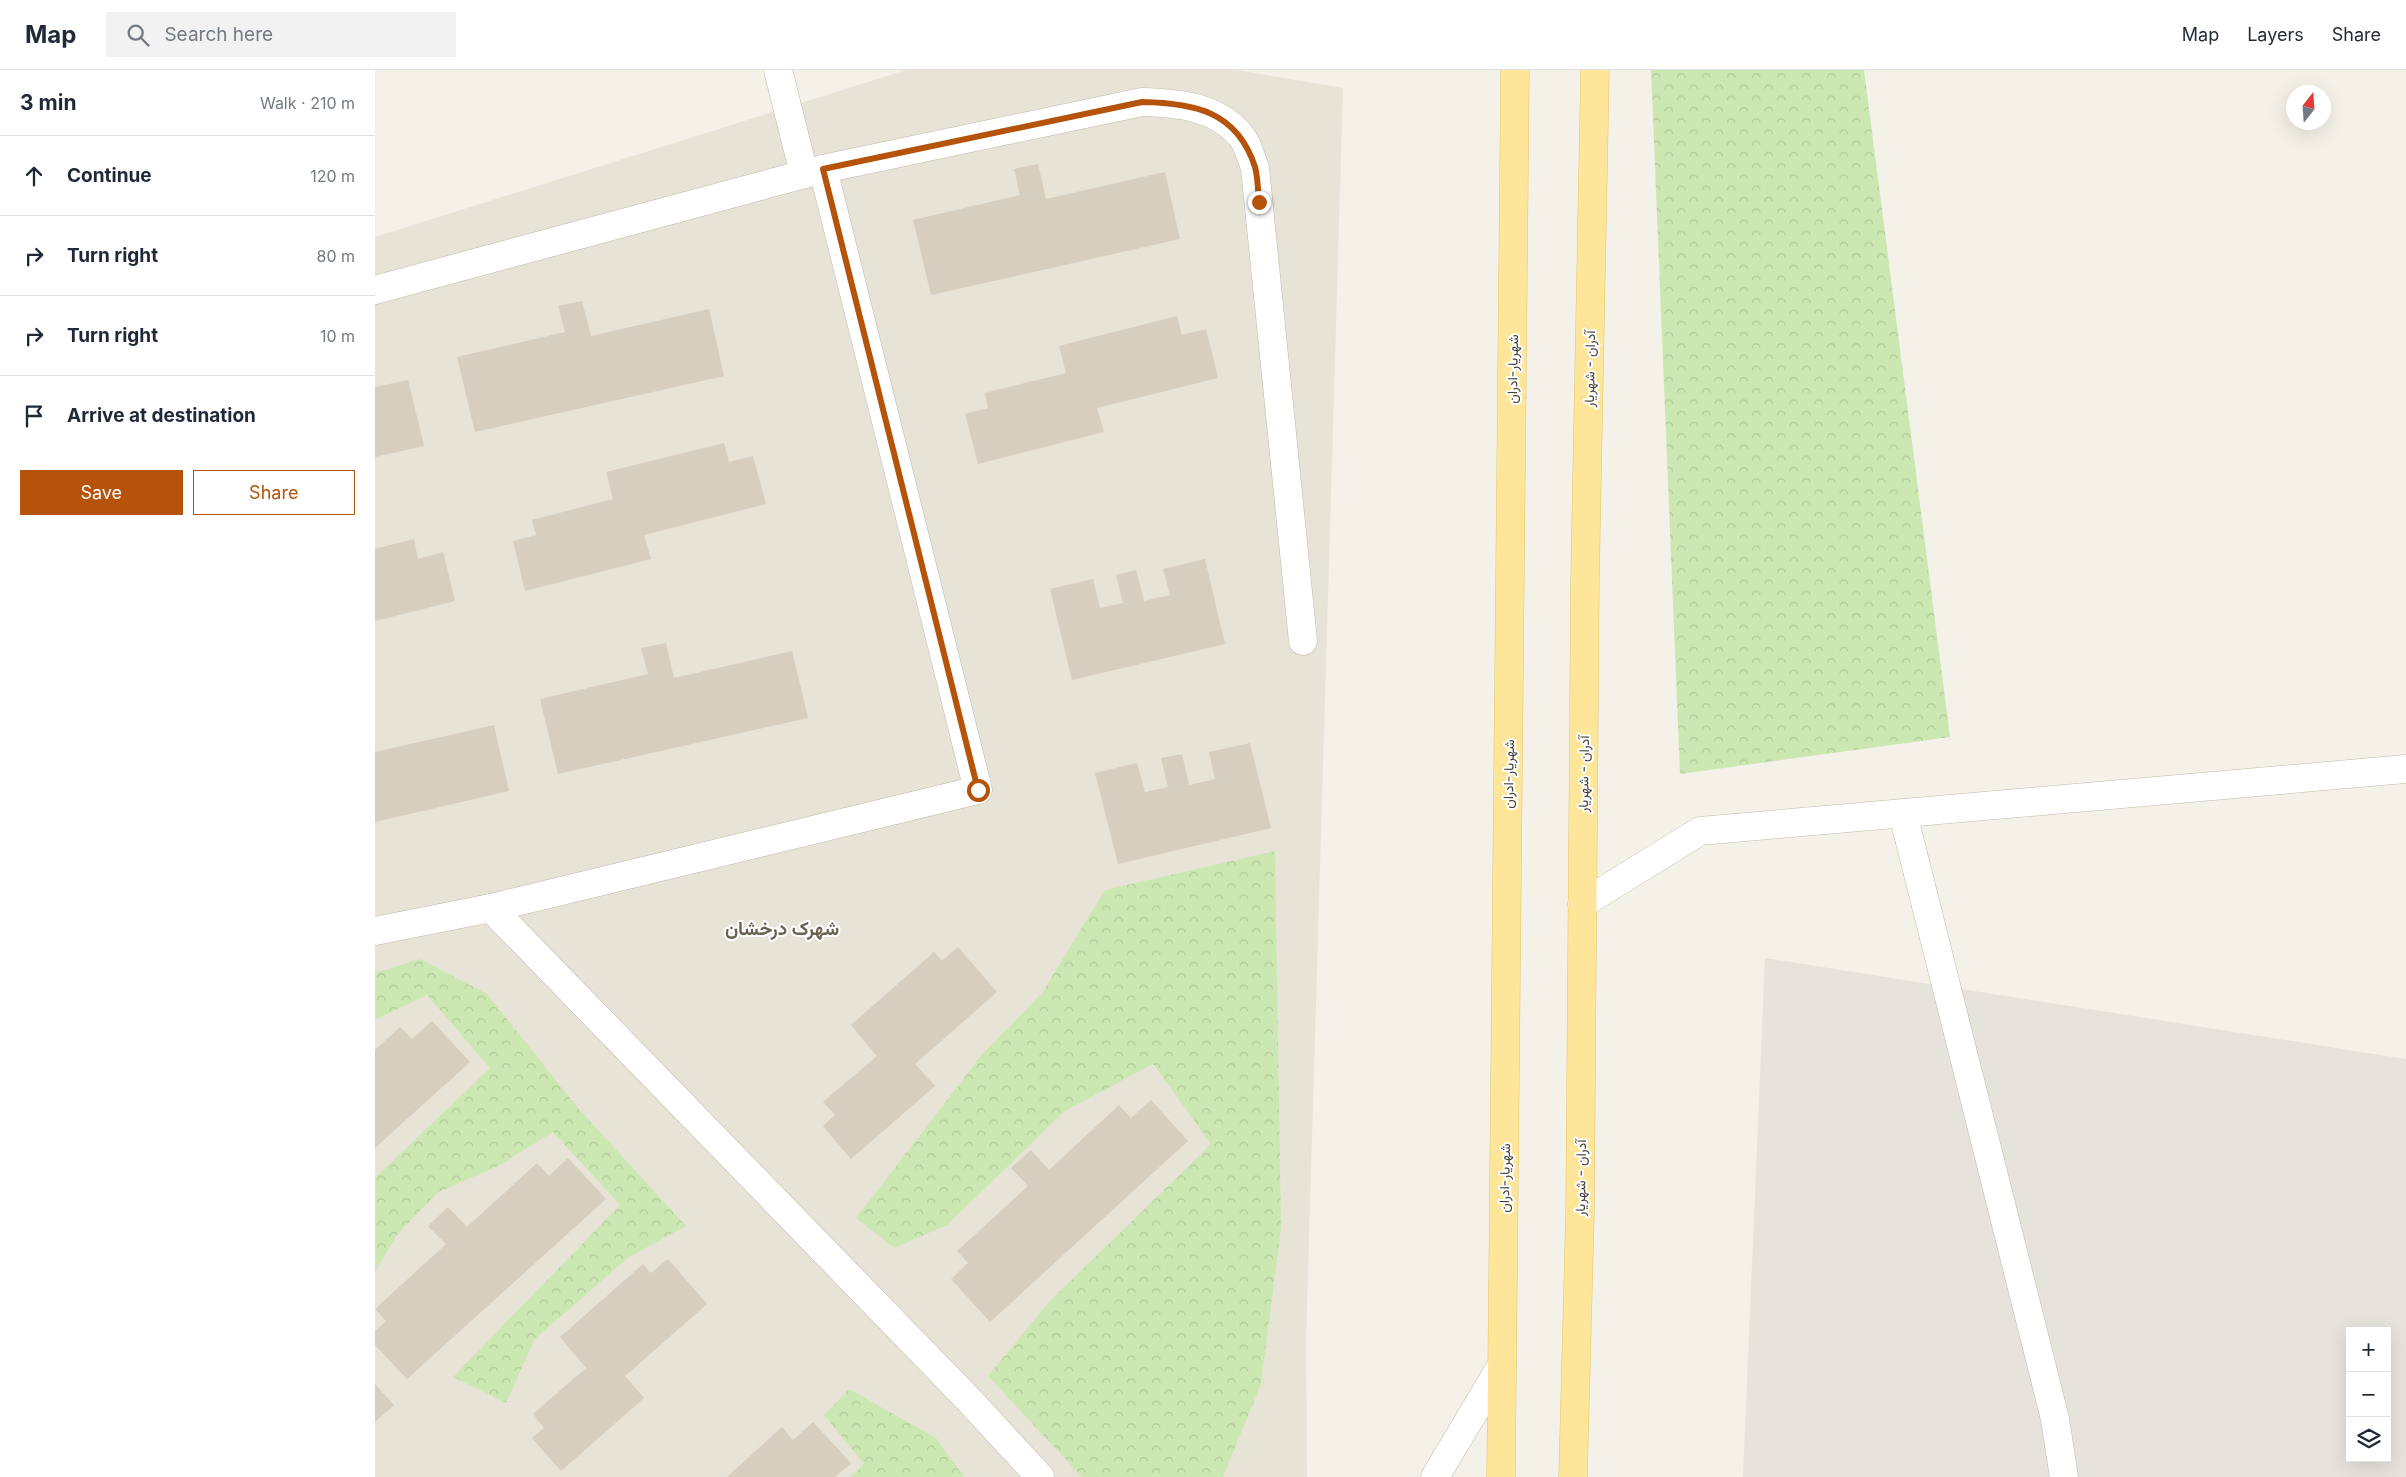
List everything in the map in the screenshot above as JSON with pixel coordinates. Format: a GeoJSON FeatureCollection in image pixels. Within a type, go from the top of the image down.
{"type":"FeatureCollection","features":[{"type":"Feature","properties":{"kind":"main road","name":"شهریار-ادران"},"geometry":{"type":"LineString","coordinates":[[1501,1477],[1515,70]]}},
{"type":"Feature","properties":{"kind":"main road","name":"آدران - شهریار"},"geometry":{"type":"LineString","coordinates":[[1573,1477],[1580,1212],[1582,904],[1595,70]]}},
{"type":"Feature","properties":{"kind":"street"},"geometry":{"type":"LineString","coordinates":[[375,931],[491,908],[978,790],[813,171],[779,70]]}},
{"type":"Feature","properties":{"kind":"street"},"geometry":{"type":"LineString","coordinates":[[375,290],[813,171],[1142,102],[1177,103],[1214,114],[1241,137],[1255,168],[1303,641]]}},
{"type":"Feature","properties":{"kind":"street"},"geometry":{"type":"LineString","coordinates":[[1582,904],[1700,831],[2406,769]]}},
{"type":"Feature","properties":{"kind":"street"},"geometry":{"type":"LineString","coordinates":[[1903,814],[2055,1419],[2064,1477]]}},
{"type":"Feature","properties":{"kind":"street"},"geometry":{"type":"LineString","coordinates":[[491,908],[963,1394],[1040,1477]]}},
{"type":"Feature","properties":{"kind":"street"},"geometry":{"type":"LineString","coordinates":[[1435,1477],[1502,1365]]}},
{"type":"Feature","properties":{"kind":"shaded area","name":"شهرک درخشان"},"geometry":{"type":"Polygon","coordinates":[[[906,70],[1236,70],[1343,88],[1306,1340],[1307,1477],[375,1477],[375,237],[906,70]]]}},
{"type":"Feature","properties":{"kind":"shaded area"},"geometry":{"type":"Polygon","coordinates":[[[1765,958],[2406,1059],[2406,1477],[1743,1477],[1765,958]]]}},
{"type":"Feature","properties":{"kind":"green space"},"geometry":{"type":"Polygon","coordinates":[[[1651,70],[1864,70],[1950,737],[1680,774],[1651,70]]]}},
{"type":"Feature","properties":{"kind":"green space"},"geometry":{"type":"Polygon","coordinates":[[[1275,851],[1281,1228],[1261,1384],[1223,1477],[1082,1477],[988,1376],[1049,1302],[1211,1144],[1153,1064],[1065,1111],[947,1225],[894,1248],[856,1218],[981,1056],[1042,993],[1105,890],[1275,851]]]}},
{"type":"Feature","properties":{"kind":"green space"},"geometry":{"type":"Polygon","coordinates":[[[420,959],[487,994],[577,1107],[686,1226],[629,1257],[535,1339],[506,1403],[453,1377],[620,1205],[553,1132],[500,1165],[437,1193],[397,1235],[375,1272],[375,1178],[490,1068],[427,995],[375,1020],[375,973],[420,959]]]}},
{"type":"Feature","properties":{"kind":"green space"},"geometry":{"type":"Polygon","coordinates":[[[849,1389],[936,1438],[964,1477],[851,1477],[864,1464],[824,1415],[849,1389]]]}},
{"type":"Feature","properties":{"kind":"building"},"geometry":{"type":"Polygon","coordinates":[[[1038,164],[1046,199],[1165,172],[1180,239],[931,295],[913,220],[1020,195],[1014,169],[1038,164]]]}},
{"type":"Feature","properties":{"kind":"building"},"geometry":{"type":"Polygon","coordinates":[[[582,301],[591,336],[709,309],[724,376],[475,432],[457,357],[565,332],[558,306],[582,301]]]}},
{"type":"Feature","properties":{"kind":"building"},"geometry":{"type":"Polygon","coordinates":[[[1177,316],[1182,335],[1206,329],[1218,378],[1097,408],[1104,432],[978,464],[965,414],[988,408],[985,393],[1066,373],[1059,346],[1177,316]]]}},
{"type":"Feature","properties":{"kind":"building"},"geometry":{"type":"Polygon","coordinates":[[[408,380],[424,446],[375,457],[375,387],[408,380]]]}},
{"type":"Feature","properties":{"kind":"building"},"geometry":{"type":"Polygon","coordinates":[[[724,443],[729,462],[753,456],[766,504],[644,535],[651,559],[525,591],[513,541],[536,535],[532,520],[613,499],[606,472],[724,443]]]}},
{"type":"Feature","properties":{"kind":"building"},"geometry":{"type":"Polygon","coordinates":[[[414,539],[418,559],[443,552],[455,601],[375,621],[375,549],[414,539]]]}},
{"type":"Feature","properties":{"kind":"building"},"geometry":{"type":"Polygon","coordinates":[[[1205,559],[1225,644],[1072,680],[1050,589],[1093,579],[1100,608],[1123,603],[1116,575],[1136,570],[1144,601],[1170,595],[1163,569],[1205,559]]]}},
{"type":"Feature","properties":{"kind":"building"},"geometry":{"type":"Polygon","coordinates":[[[666,643],[674,678],[792,651],[808,718],[558,774],[540,699],[648,674],[641,648],[666,643]]]}},
{"type":"Feature","properties":{"kind":"building"},"geometry":{"type":"Polygon","coordinates":[[[494,725],[509,791],[375,822],[375,752],[494,725]]]}},
{"type":"Feature","properties":{"kind":"building"},"geometry":{"type":"Polygon","coordinates":[[[1250,743],[1271,828],[1118,864],[1095,773],[1137,763],[1145,792],[1168,787],[1161,758],[1182,754],[1189,785],[1215,779],[1209,752],[1250,743]]]}},
{"type":"Feature","properties":{"kind":"building"},"geometry":{"type":"Polygon","coordinates":[[[958,947],[997,992],[915,1064],[935,1086],[851,1159],[823,1126],[835,1115],[823,1102],[877,1056],[851,1025],[934,952],[942,961],[958,947]]]}},
{"type":"Feature","properties":{"kind":"building"},"geometry":{"type":"Polygon","coordinates":[[[432,1021],[470,1062],[375,1148],[375,1050],[400,1027],[412,1039],[432,1021]]]}},
{"type":"Feature","properties":{"kind":"building"},"geometry":{"type":"Polygon","coordinates":[[[1151,1100],[1188,1141],[990,1322],[951,1279],[968,1263],[957,1251],[1028,1186],[1011,1168],[1031,1150],[1049,1170],[1119,1105],[1131,1118],[1151,1100]]]}},
{"type":"Feature","properties":{"kind":"building"},"geometry":{"type":"Polygon","coordinates":[[[568,1158],[606,1199],[407,1379],[375,1345],[375,1331],[386,1321],[375,1309],[446,1244],[428,1226],[448,1207],[467,1227],[537,1163],[549,1176],[568,1158]]]}},
{"type":"Feature","properties":{"kind":"building"},"geometry":{"type":"Polygon","coordinates":[[[668,1259],[707,1304],[625,1376],[644,1398],[561,1471],[532,1438],[544,1428],[533,1414],[586,1368],[560,1337],[643,1264],[651,1273],[668,1259]]]}},
{"type":"Feature","properties":{"kind":"building"},"geometry":{"type":"Polygon","coordinates":[[[375,1384],[394,1405],[375,1422],[375,1384]]]}},
{"type":"Feature","properties":{"kind":"building"},"geometry":{"type":"Polygon","coordinates":[[[813,1422],[851,1463],[835,1477],[727,1477],[782,1427],[793,1440],[813,1422]]]}},
{"type":"Feature","properties":{"kind":"district","name":"شهرک درخشان"},"geometry":{"type":"Point","coordinates":[782,928]}},
{"type":"Feature","properties":{"kind":"route"},"geometry":{"type":"LineString","coordinates":[[978,790],[823,169],[1142,102],[1177,103],[1214,114],[1241,137],[1255,168],[1259,202]]}}]}
